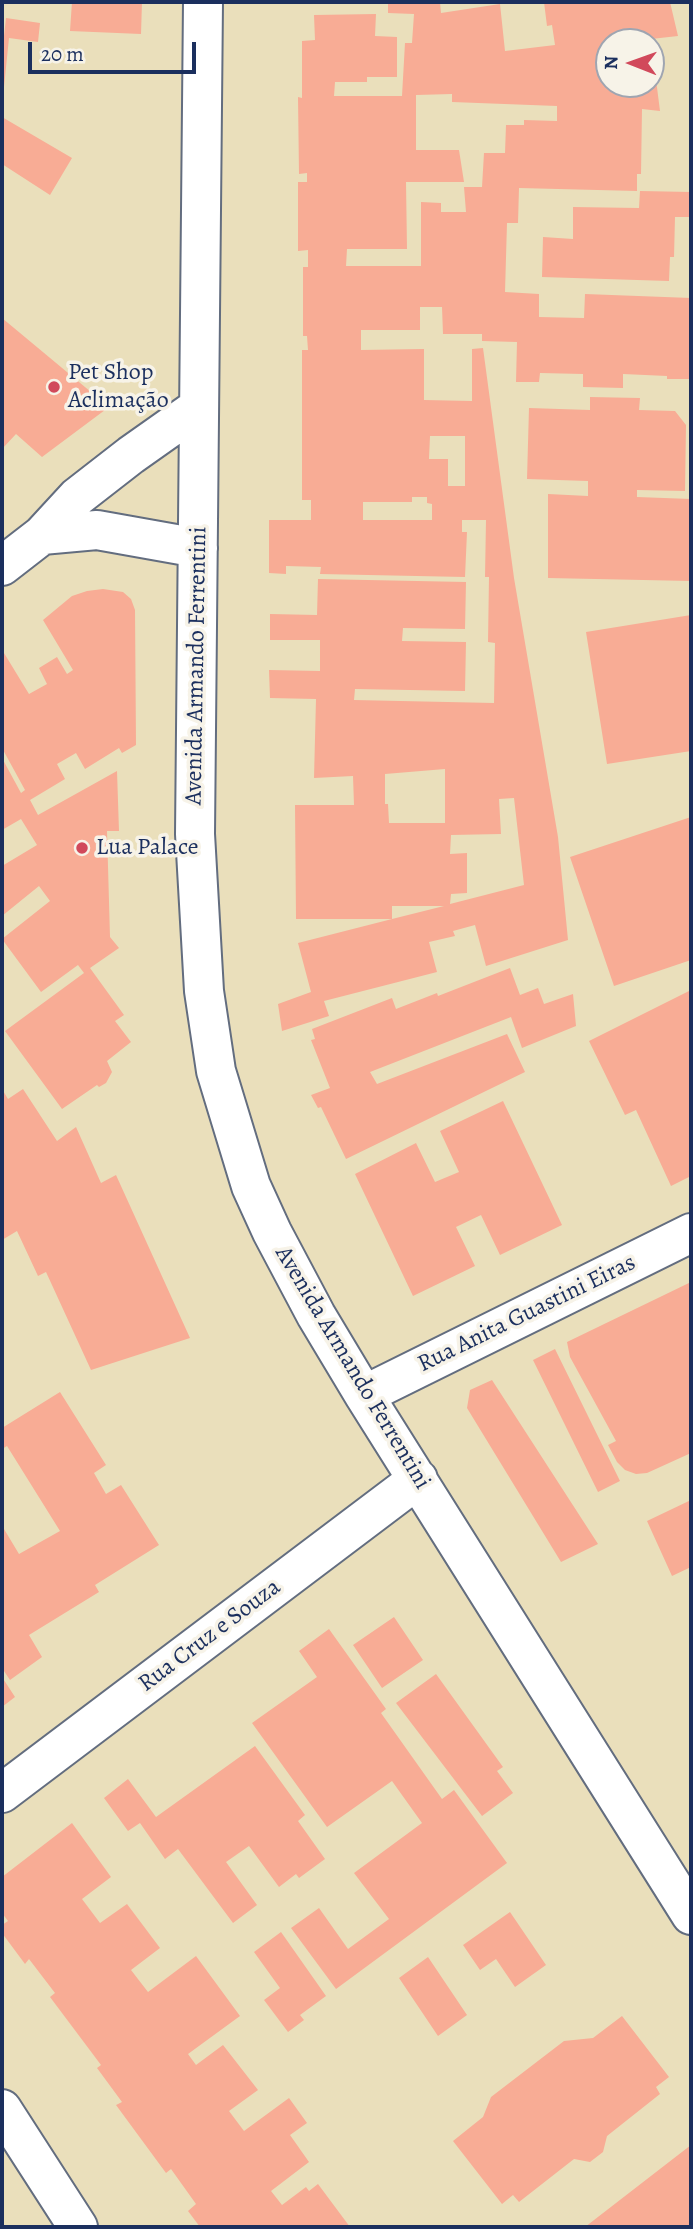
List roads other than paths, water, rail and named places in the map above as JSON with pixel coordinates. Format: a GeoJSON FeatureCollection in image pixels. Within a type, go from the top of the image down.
{"type":"FeatureCollection","features":[{"type":"Feature","properties":{"kind":"street","name":"Avenida Armando Ferrentini"},"geometry":{"type":"LineString","coordinates":[[203,2],[195,834],[204,992],[216,1070],[251,1186],[316,1315],[691,1914]]}},
{"type":"Feature","properties":{"kind":"street"},"geometry":{"type":"LineString","coordinates":[[2,566],[42,535],[77,497],[131,454],[199,407]]}},
{"type":"Feature","properties":{"kind":"street"},"geometry":{"type":"LineString","coordinates":[[42,535],[97,530],[198,548]]}},
{"type":"Feature","properties":{"kind":"street","name":"Rua Anita Guastini Eiras"},"geometry":{"type":"LineString","coordinates":[[364,1395],[691,1233]]}},
{"type":"Feature","properties":{"kind":"street","name":"Rua Cruz e Souza"},"geometry":{"type":"LineString","coordinates":[[2,1793],[418,1479]]}},
{"type":"Feature","properties":{"kind":"street"},"geometry":{"type":"LineString","coordinates":[[2,2109],[78,2227]]}},
{"type":"Feature","properties":{"kind":"place","name":"Pet Shop Aclimação"},"geometry":{"type":"Point","coordinates":[54,387]}},
{"type":"Feature","properties":{"kind":"place","name":"Lua Palace"},"geometry":{"type":"Point","coordinates":[82,848]}}]}
